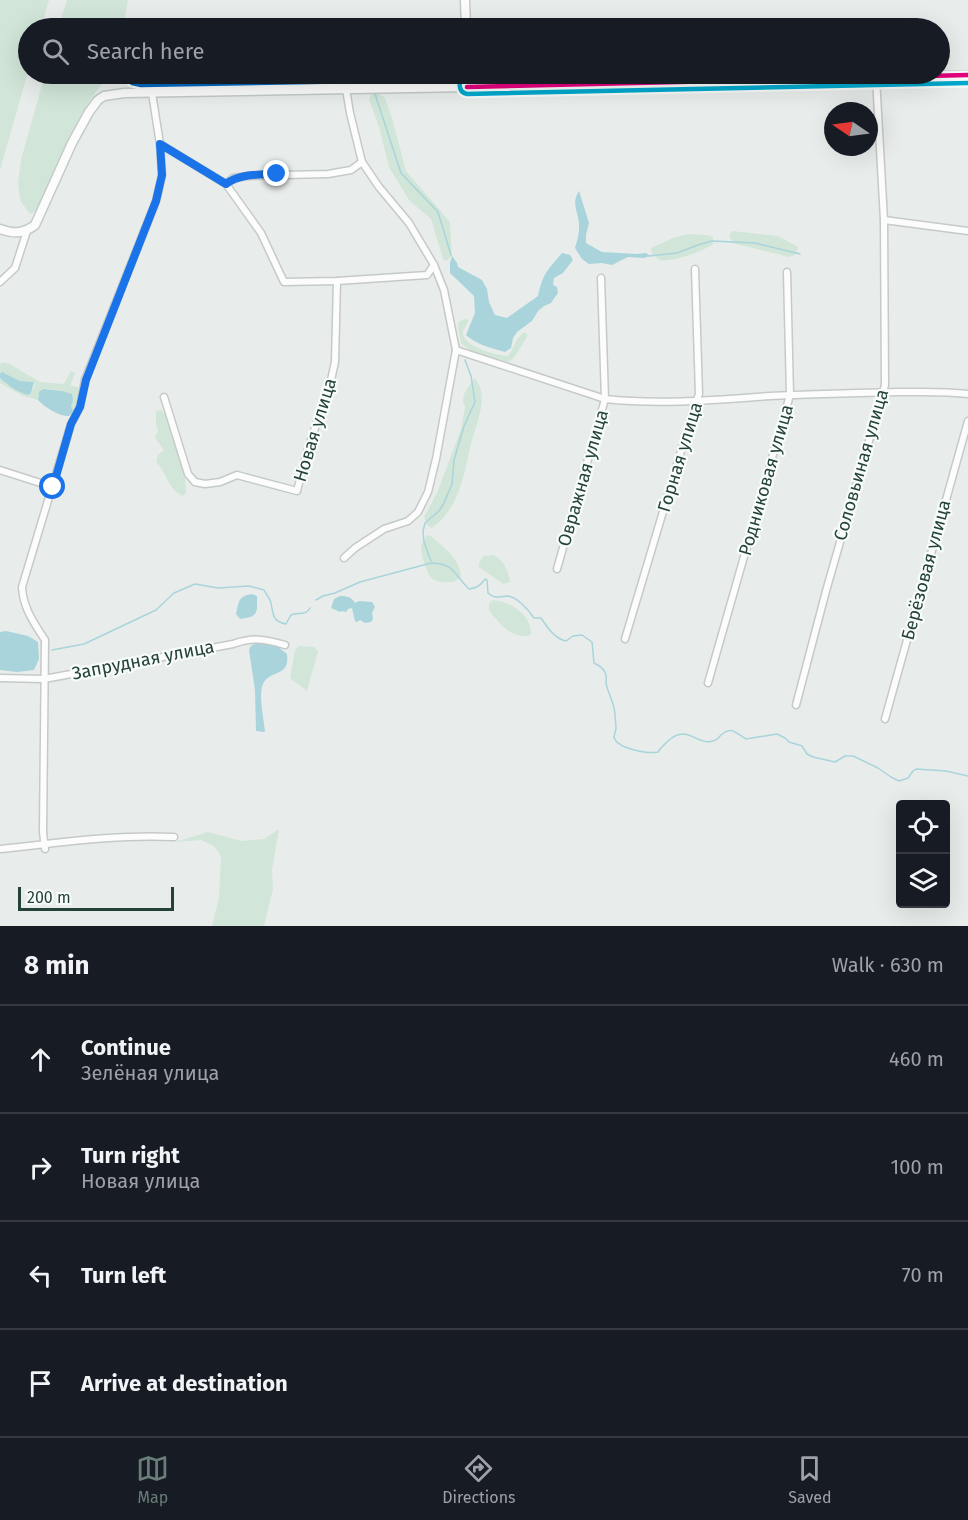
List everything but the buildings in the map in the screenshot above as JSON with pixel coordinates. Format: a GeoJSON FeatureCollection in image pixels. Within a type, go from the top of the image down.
{"type":"FeatureCollection","features":[{"type":"Feature","properties":{"kind":"main road"},"geometry":{"type":"LineString","coordinates":[[465,0],[465,18]]}},
{"type":"Feature","properties":{"kind":"main road"},"geometry":{"type":"LineString","coordinates":[[0,229],[16,233],[27,231],[35,225],[72,143],[89,112],[98,100],[111,94],[467,87]]}},
{"type":"Feature","properties":{"kind":"street"},"geometry":{"type":"LineString","coordinates":[[950,76],[968,75]]}},
{"type":"Feature","properties":{"kind":"street"},"geometry":{"type":"LineString","coordinates":[[467,87],[585,84]]}},
{"type":"Feature","properties":{"kind":"street","name":"Соловьиная улица"},"geometry":{"type":"LineString","coordinates":[[796,705],[885,377],[884,220],[876,84]]}},
{"type":"Feature","properties":{"kind":"street"},"geometry":{"type":"LineString","coordinates":[[344,558],[352,549],[384,529],[408,521],[418,512],[428,492],[436,459],[456,350],[444,290],[434,265],[409,223],[362,162],[346,89]]}},
{"type":"Feature","properties":{"kind":"street"},"geometry":{"type":"LineString","coordinates":[[45,846],[43,832],[45,640],[28,614],[22,587],[71,424],[80,407],[86,380],[156,201],[162,175],[152,93]]}},
{"type":"Feature","properties":{"kind":"street"},"geometry":{"type":"LineString","coordinates":[[160,144],[226,184],[261,233],[284,282],[428,275],[434,265]]}},
{"type":"Feature","properties":{"kind":"street"},"geometry":{"type":"LineString","coordinates":[[226,184],[233,178],[248,176],[328,174],[351,170],[362,162]]}},
{"type":"Feature","properties":{"kind":"street"},"geometry":{"type":"LineString","coordinates":[[884,220],[968,231]]}},
{"type":"Feature","properties":{"kind":"street"},"geometry":{"type":"LineString","coordinates":[[0,282],[15,268],[27,231]]}},
{"type":"Feature","properties":{"kind":"street","name":"Горная улица"},"geometry":{"type":"LineString","coordinates":[[625,639],[699,394],[695,269]]}},
{"type":"Feature","properties":{"kind":"street","name":"Родниковая улица"},"geometry":{"type":"LineString","coordinates":[[708,683],[790,395],[787,272]]}},
{"type":"Feature","properties":{"kind":"street","name":"Овражная улица"},"geometry":{"type":"LineString","coordinates":[[557,569],[605,399],[601,278]]}},
{"type":"Feature","properties":{"kind":"street","name":"Новая улица"},"geometry":{"type":"LineString","coordinates":[[164,397],[188,474],[195,482],[205,484],[220,482],[237,475],[297,491],[335,362],[337,281]]}},
{"type":"Feature","properties":{"kind":"street"},"geometry":{"type":"LineString","coordinates":[[456,350],[605,399],[655,403],[882,392],[968,394]]}},
{"type":"Feature","properties":{"kind":"street","name":"Берёзовая улица"},"geometry":{"type":"LineString","coordinates":[[885,719],[968,421]]}},
{"type":"Feature","properties":{"kind":"street"},"geometry":{"type":"LineString","coordinates":[[0,470],[53,487]]}},
{"type":"Feature","properties":{"kind":"street","name":"Запрудная улица"},"geometry":{"type":"LineString","coordinates":[[0,678],[44,679],[233,644],[248,639],[285,645]]}},
{"type":"Feature","properties":{"kind":"street"},"geometry":{"type":"LineString","coordinates":[[0,849],[130,837],[174,837]]}},
{"type":"Feature","properties":{"kind":"green space"},"geometry":{"type":"Polygon","coordinates":[[[0,0],[49,0],[44,18],[18,18],[18,84],[25,84],[0,170],[0,0]]]}},
{"type":"Feature","properties":{"kind":"green space"},"geometry":{"type":"Polygon","coordinates":[[[67,0],[128,0],[125,18],[61,18],[67,0]]]}},
{"type":"Feature","properties":{"kind":"green space"},"geometry":{"type":"Polygon","coordinates":[[[42,84],[102,84],[77,123],[40,206],[32,214],[20,200],[18,183],[21,160],[42,84]]]}},
{"type":"Feature","properties":{"kind":"green space"},"geometry":{"type":"Polygon","coordinates":[[[372,93],[378,93],[385,98],[406,171],[450,222],[452,256],[446,261],[443,259],[431,219],[409,200],[389,167],[369,99],[372,93]]]}},
{"type":"Feature","properties":{"kind":"green space"},"geometry":{"type":"Polygon","coordinates":[[[733,231],[778,236],[798,247],[795,255],[789,257],[732,243],[729,234],[733,231]]]}},
{"type":"Feature","properties":{"kind":"green space"},"geometry":{"type":"Polygon","coordinates":[[[688,234],[713,237],[713,244],[695,253],[668,260],[661,261],[652,254],[651,248],[688,234]]]}},
{"type":"Feature","properties":{"kind":"green space"},"geometry":{"type":"Polygon","coordinates":[[[464,319],[469,320],[463,331],[464,338],[474,346],[496,354],[508,356],[521,334],[524,332],[528,335],[514,358],[508,362],[472,351],[461,344],[458,328],[459,322],[464,319]]]}},
{"type":"Feature","properties":{"kind":"green space"},"geometry":{"type":"Polygon","coordinates":[[[2,362],[8,363],[40,382],[64,384],[71,371],[75,373],[70,386],[78,387],[80,395],[77,410],[73,412],[62,391],[47,389],[38,395],[38,400],[23,396],[0,383],[0,378],[6,384],[28,395],[35,385],[34,382],[20,381],[4,373],[0,374],[2,362]]]}},
{"type":"Feature","properties":{"kind":"green space"},"geometry":{"type":"Polygon","coordinates":[[[474,378],[481,392],[481,408],[460,488],[442,520],[432,528],[428,526],[424,517],[437,493],[461,429],[465,407],[464,394],[474,378]]]}},
{"type":"Feature","properties":{"kind":"green space"},"geometry":{"type":"Polygon","coordinates":[[[161,410],[166,415],[184,468],[186,493],[182,496],[173,488],[156,462],[158,455],[164,450],[155,438],[158,431],[156,411],[161,410]]]}},
{"type":"Feature","properties":{"kind":"green space"},"geometry":{"type":"Polygon","coordinates":[[[427,535],[446,549],[458,564],[461,576],[454,582],[437,581],[429,575],[421,549],[427,535]]]}},
{"type":"Feature","properties":{"kind":"green space"},"geometry":{"type":"Polygon","coordinates":[[[493,555],[505,566],[510,582],[503,584],[479,567],[483,556],[493,555]]]}},
{"type":"Feature","properties":{"kind":"green space"},"geometry":{"type":"Polygon","coordinates":[[[493,600],[500,601],[519,611],[528,621],[531,635],[517,635],[501,625],[489,610],[489,604],[493,600]]]}},
{"type":"Feature","properties":{"kind":"green space"},"geometry":{"type":"Polygon","coordinates":[[[299,646],[314,647],[318,651],[307,691],[290,678],[295,650],[299,646]]]}},
{"type":"Feature","properties":{"kind":"green space"},"geometry":{"type":"Polygon","coordinates":[[[279,829],[272,870],[273,889],[264,926],[212,926],[219,898],[221,856],[214,846],[201,840],[175,842],[208,832],[241,841],[264,839],[279,829]]]}},
{"type":"Feature","properties":{"kind":"water"},"geometry":{"type":"Polygon","coordinates":[[[579,191],[589,223],[586,243],[602,252],[646,253],[650,256],[628,257],[612,265],[589,264],[582,259],[575,248],[579,223],[575,200],[579,191]]]}},
{"type":"Feature","properties":{"kind":"water"},"geometry":{"type":"Polygon","coordinates":[[[562,253],[570,255],[573,260],[563,273],[554,278],[553,285],[557,287],[558,293],[551,303],[538,311],[532,321],[517,332],[511,348],[505,352],[479,344],[466,335],[475,313],[474,296],[450,273],[452,256],[458,267],[482,280],[495,315],[507,318],[538,296],[546,273],[562,253]]]}},
{"type":"Feature","properties":{"kind":"water"},"geometry":{"type":"Polygon","coordinates":[[[2,372],[20,381],[34,382],[31,393],[28,395],[10,386],[0,378],[2,372]]]}},
{"type":"Feature","properties":{"kind":"water"},"geometry":{"type":"Polygon","coordinates":[[[43,389],[72,394],[73,412],[65,416],[45,406],[38,400],[39,392],[43,389]]]}},
{"type":"Feature","properties":{"kind":"water"},"geometry":{"type":"Polygon","coordinates":[[[252,594],[257,596],[255,614],[240,619],[236,614],[240,600],[252,594]]]}},
{"type":"Feature","properties":{"kind":"water"},"geometry":{"type":"Polygon","coordinates":[[[340,596],[349,597],[355,603],[372,602],[375,607],[371,622],[355,621],[352,608],[346,612],[340,612],[331,608],[334,599],[340,596]]]}},
{"type":"Feature","properties":{"kind":"water"},"geometry":{"type":"Polygon","coordinates":[[[6,631],[28,636],[38,642],[39,659],[34,670],[17,672],[0,670],[0,632],[6,631]]]}},
{"type":"Feature","properties":{"kind":"water"},"geometry":{"type":"Polygon","coordinates":[[[261,643],[277,646],[287,654],[286,667],[270,676],[263,684],[261,701],[265,732],[256,731],[255,690],[249,650],[252,645],[261,643]]]}},
{"type":"Feature","properties":{"kind":"waterway"},"geometry":{"type":"LineString","coordinates":[[375,94],[401,173],[438,212],[451,255]]}},
{"type":"Feature","properties":{"kind":"waterway"},"geometry":{"type":"LineString","coordinates":[[649,256],[677,253],[712,241],[755,243],[800,254]]}},
{"type":"Feature","properties":{"kind":"waterway"},"geometry":{"type":"LineString","coordinates":[[431,561],[424,542],[425,523],[439,511],[452,484],[454,460],[464,426],[475,402],[471,376],[465,360]]}},
{"type":"Feature","properties":{"kind":"waterway"},"geometry":{"type":"LineString","coordinates":[[316,600],[360,582],[431,563],[445,565],[469,589],[487,580],[488,593],[495,597],[514,598],[534,618],[541,618],[558,638],[566,641],[573,636],[582,635],[592,642],[594,663],[605,672],[614,709],[616,728],[614,737],[627,748],[658,752],[668,741],[681,734],[707,742],[716,740],[731,730],[746,739],[777,734],[789,742],[802,746],[807,754],[813,757],[835,762],[845,756],[853,756],[899,781],[908,778],[916,769],[946,771],[968,776]]}},
{"type":"Feature","properties":{"kind":"waterway"},"geometry":{"type":"LineString","coordinates":[[52,650],[84,644],[156,610],[174,593],[195,584],[218,588],[249,586],[264,590],[270,600],[275,618],[281,623],[286,624],[291,615],[304,613],[310,608]]}},
{"type":"Feature","properties":{"kind":"transit line"},"geometry":{"type":"LineString","coordinates":[[950,75],[968,75]]}},
{"type":"Feature","properties":{"kind":"transit line"},"geometry":{"type":"LineString","coordinates":[[950,83],[968,83]]}},
{"type":"Feature","properties":{"kind":"transit line"},"geometry":{"type":"LineString","coordinates":[[136,84],[196,84]]}},
{"type":"Feature","properties":{"kind":"transit line"},"geometry":{"type":"LineString","coordinates":[[460,84],[460,89],[467,94],[922,84]]}},
{"type":"Feature","properties":{"kind":"transit line"},"geometry":{"type":"LineString","coordinates":[[467,87],[592,84]]}},
{"type":"Feature","properties":{"kind":"route"},"geometry":{"type":"LineString","coordinates":[[53,487],[71,424],[80,407],[86,380],[156,201],[162,175],[160,144],[226,184],[233,178],[277,174]]}}]}
